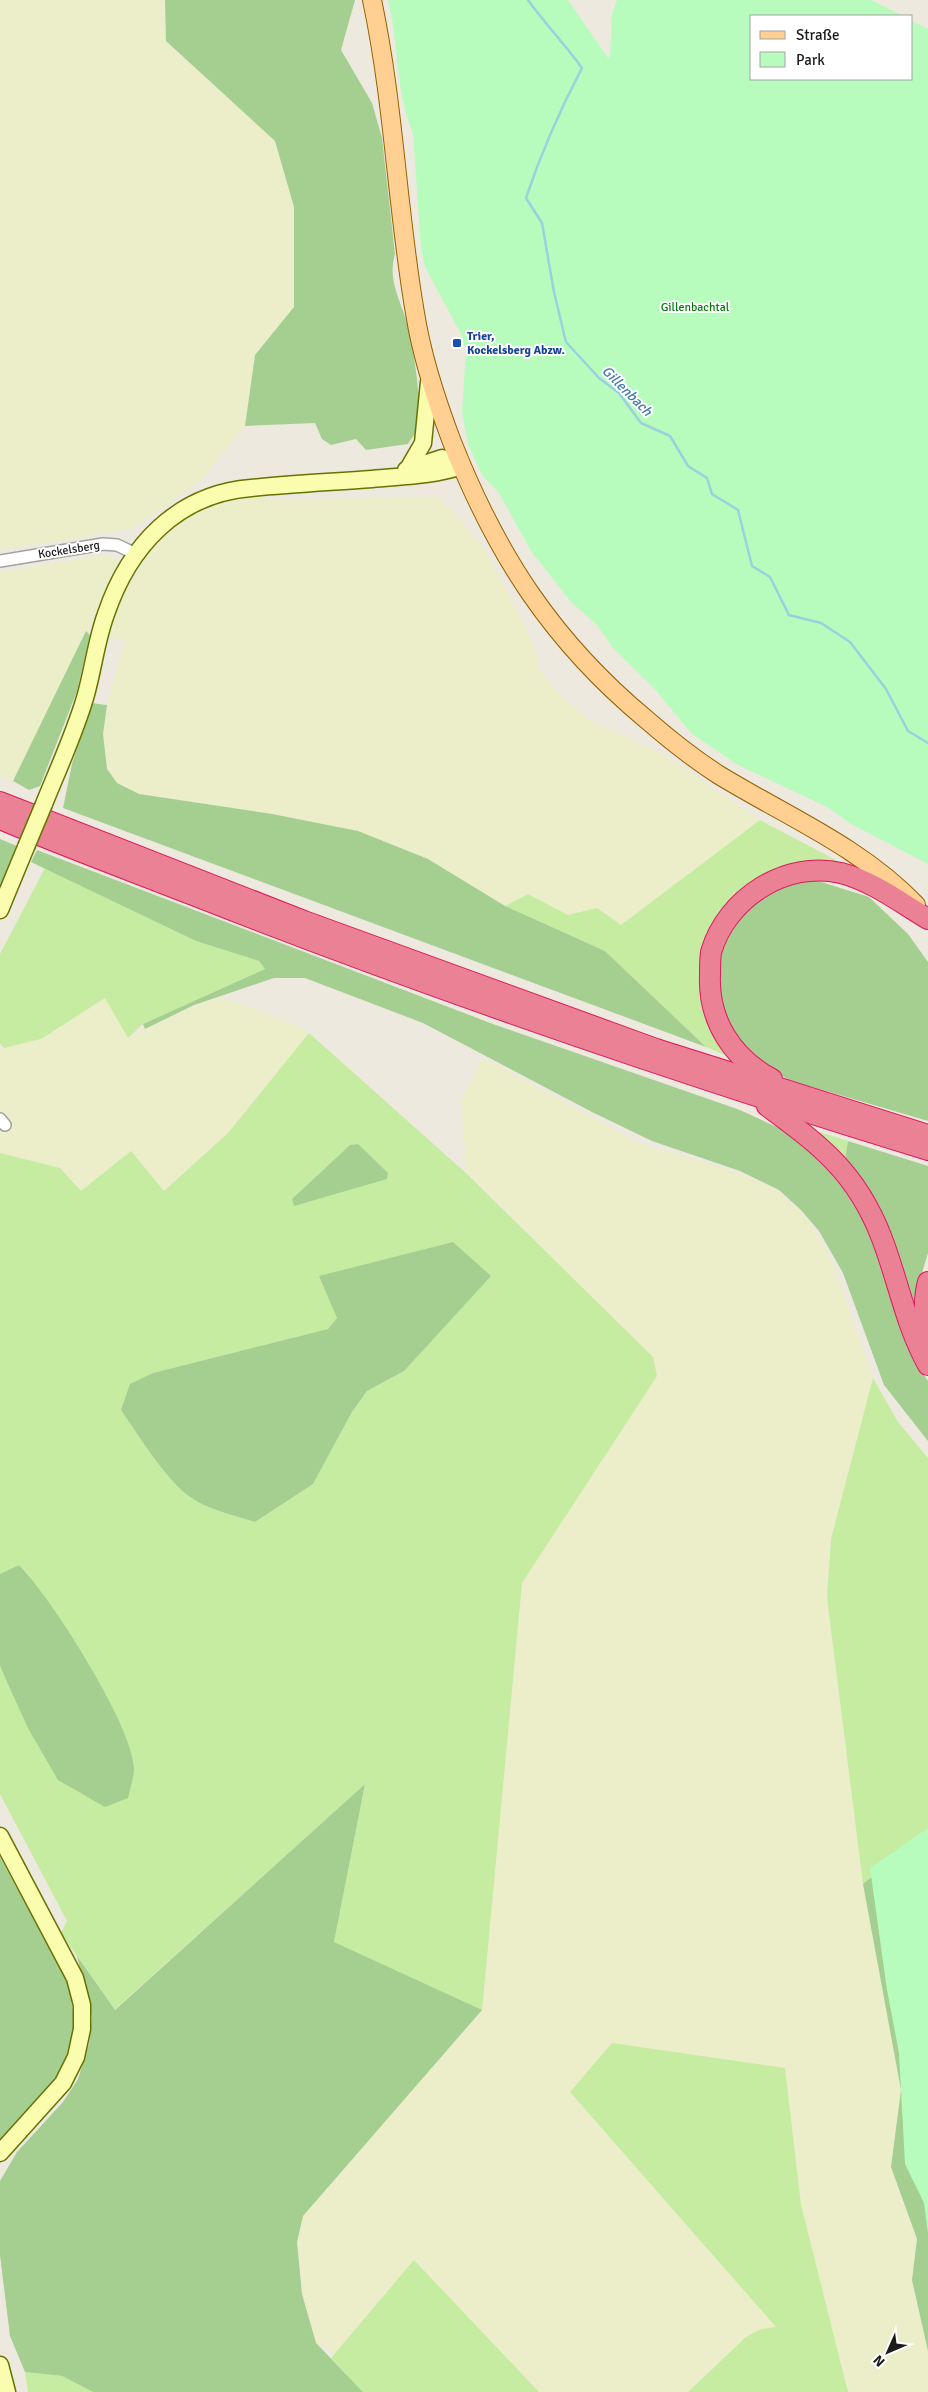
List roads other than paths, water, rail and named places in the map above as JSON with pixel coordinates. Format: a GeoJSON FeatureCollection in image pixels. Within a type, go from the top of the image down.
{"type":"FeatureCollection","features":[{"type":"Feature","properties":{"kind":"highway"},"geometry":{"type":"LineString","coordinates":[[0,802],[304,921],[656,1049],[928,1135]]}},
{"type":"Feature","properties":{"kind":"highway"},"geometry":{"type":"LineString","coordinates":[[0,819],[299,937],[541,1025],[756,1097],[928,1150]]}},
{"type":"Feature","properties":{"kind":"highway"},"geometry":{"type":"LineString","coordinates":[[807,1097],[748,1064],[735,1052],[719,1026],[711,995],[711,953],[721,929],[735,909],[770,881],[794,873],[817,871],[840,873],[860,879],[928,919]]}},
{"type":"Feature","properties":{"kind":"highway"},"geometry":{"type":"LineString","coordinates":[[756,1097],[817,1142],[854,1183],[868,1206],[882,1237],[907,1321],[928,1365]]}},
{"type":"Feature","properties":{"kind":"highway"},"geometry":{"type":"LineString","coordinates":[[928,1282],[925,1292],[925,1316],[928,1334]]}},
{"type":"Feature","properties":{"kind":"main road"},"geometry":{"type":"LineString","coordinates":[[372,0],[387,83],[400,210],[414,313],[429,382],[462,466],[500,546],[554,626],[614,692],[716,774],[863,860],[897,887],[928,919]]}},
{"type":"Feature","properties":{"kind":"main road"},"geometry":{"type":"LineString","coordinates":[[414,313],[440,392],[464,456],[490,515],[500,546]]}},
{"type":"Feature","properties":{"kind":"main road"},"geometry":{"type":"LineString","coordinates":[[408,469],[423,443],[429,382]]}},
{"type":"Feature","properties":{"kind":"main road"},"geometry":{"type":"LineString","coordinates":[[384,478],[442,458],[462,466]]}},
{"type":"Feature","properties":{"kind":"main road"},"geometry":{"type":"LineString","coordinates":[[0,910],[85,698],[106,614],[124,572],[136,554],[160,526],[174,513],[207,497],[247,488],[416,476],[462,466]]}},
{"type":"Feature","properties":{"kind":"main road"},"geometry":{"type":"LineString","coordinates":[[0,1836],[75,1978],[82,2005],[82,2029],[76,2057],[63,2083],[0,2153]]}},
{"type":"Feature","properties":{"kind":"main road"},"geometry":{"type":"LineString","coordinates":[[0,2365],[6,2392]]}},
{"type":"Feature","properties":{"kind":"street","name":"Kockelsberg"},"geometry":{"type":"LineString","coordinates":[[0,561],[103,544],[122,547],[136,554]]}},
{"type":"Feature","properties":{"kind":"waterway","name":"Gillenbach"},"geometry":{"type":"LineString","coordinates":[[528,0],[582,68],[551,132],[526,198],[542,223],[554,292],[566,342],[599,378],[619,393],[641,423],[670,436],[688,466],[707,478],[712,494],[738,510],[752,566],[770,577],[789,615],[821,623],[850,642],[886,689],[908,731],[928,743]]}},
{"type":"Feature","properties":{"kind":"place","name":"Trier, Kockelsberg Abzw."},"geometry":{"type":"Point","coordinates":[457,343]}},
{"type":"Feature","properties":{"kind":"park label","name":"Gillenbachtal"},"geometry":{"type":"Point","coordinates":[695,307]}}]}
